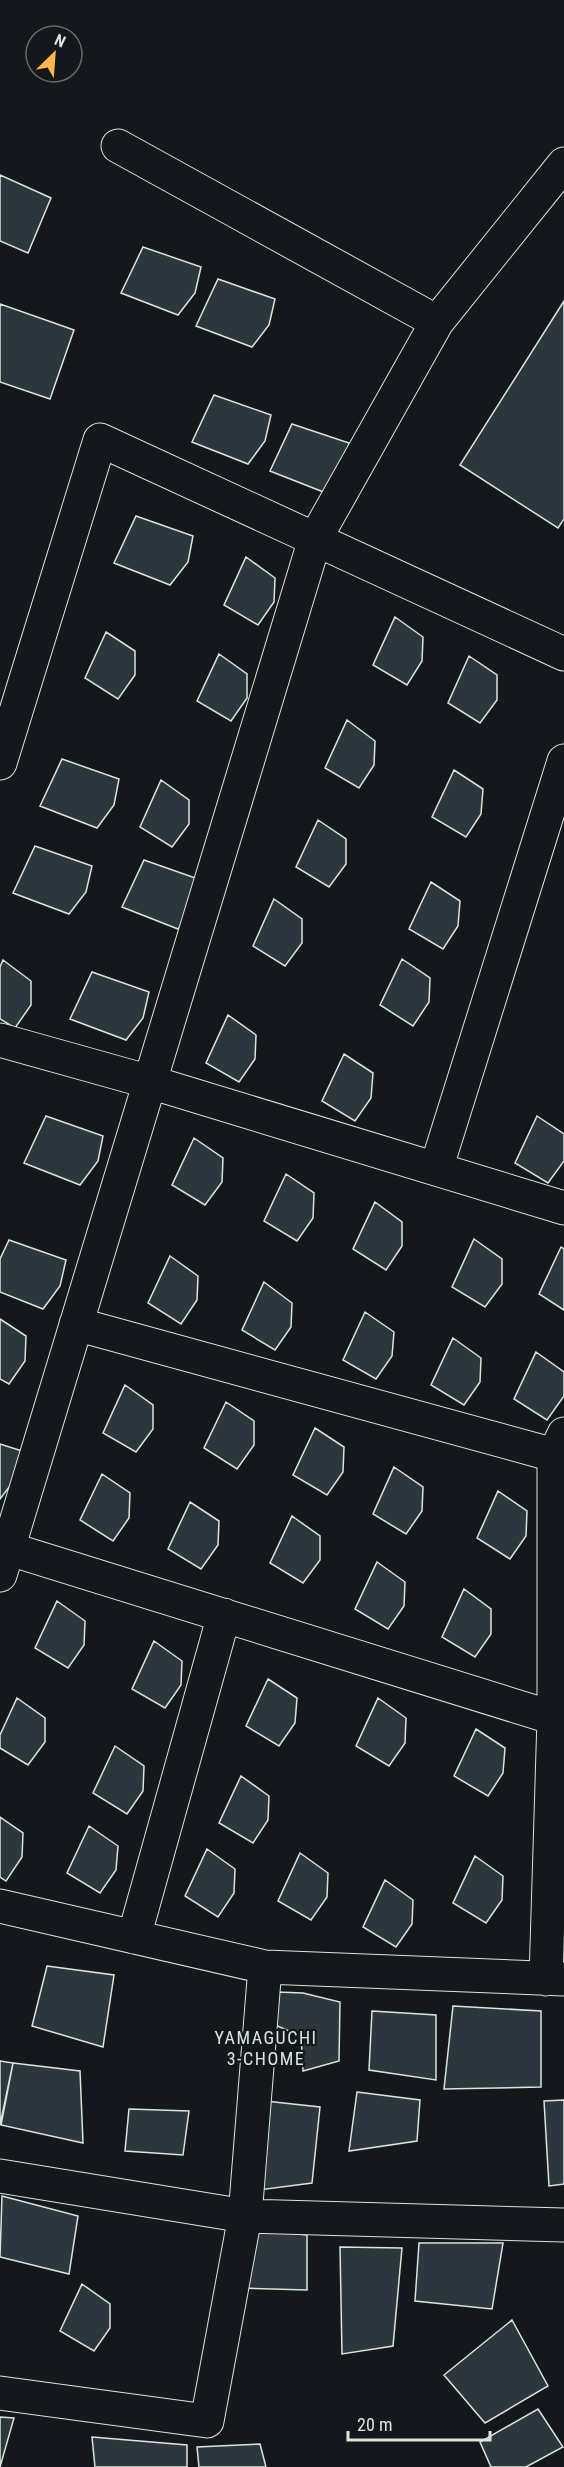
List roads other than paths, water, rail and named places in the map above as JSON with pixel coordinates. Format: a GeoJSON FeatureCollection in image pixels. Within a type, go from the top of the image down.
{"type":"FeatureCollection","features":[{"type":"Feature","properties":{"kind":"street"},"geometry":{"type":"LineString","coordinates":[[118,146],[437,322]]}},
{"type":"Feature","properties":{"kind":"street"},"geometry":{"type":"LineString","coordinates":[[559,1718],[224,1615],[3,1556],[315,539],[437,322],[564,165]]}},
{"type":"Feature","properties":{"kind":"street"},"geometry":{"type":"LineString","coordinates":[[0,763],[100,440],[564,654]]}},
{"type":"Feature","properties":{"kind":"street"},"geometry":{"type":"LineString","coordinates":[[436,1169],[564,761]]}},
{"type":"Feature","properties":{"kind":"street"},"geometry":{"type":"LineString","coordinates":[[0,1040],[150,1082],[564,1208]]}},
{"type":"Feature","properties":{"kind":"street"},"geometry":{"type":"LineString","coordinates":[[0,1906],[265,1967],[555,1979],[559,1718],[559,1445],[76,1324]]}},
{"type":"Feature","properties":{"kind":"street"},"geometry":{"type":"LineString","coordinates":[[134,1937],[224,1615]]}},
{"type":"Feature","properties":{"kind":"street"},"geometry":{"type":"LineString","coordinates":[[0,2393],[207,2421],[245,2216],[265,1967]]}},
{"type":"Feature","properties":{"kind":"street"},"geometry":{"type":"LineString","coordinates":[[0,2176],[245,2216],[564,2225]]}},
{"type":"Feature","properties":{"kind":"district","name":"YAMAGUCHI 3-CHOME"},"geometry":{"type":"Point","coordinates":[266,2048]}}]}
